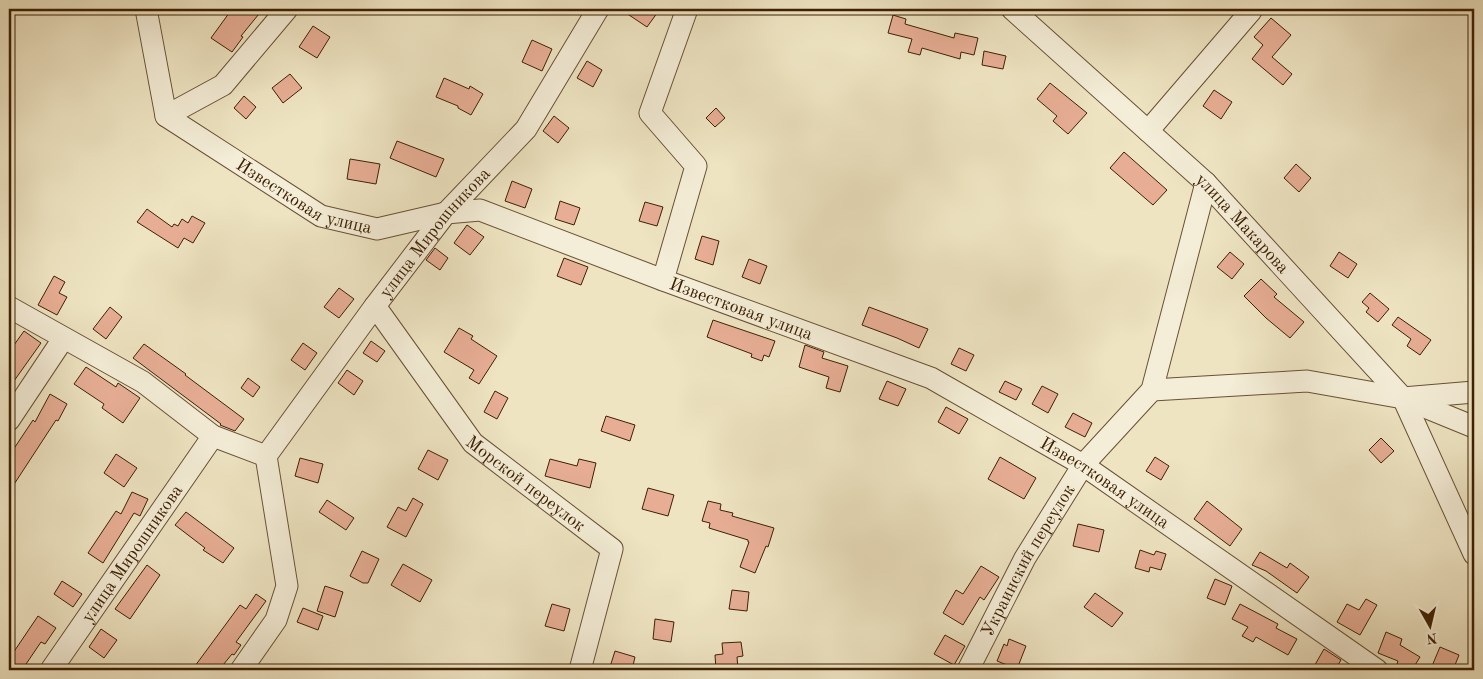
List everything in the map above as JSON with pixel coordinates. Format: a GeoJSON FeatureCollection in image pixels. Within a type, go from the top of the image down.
{"type":"FeatureCollection","features":[{"type":"Feature","properties":{"kind":"street"},"geometry":{"type":"LineString","coordinates":[[146,9],[166,116],[223,85],[288,9]]}},
{"type":"Feature","properties":{"kind":"street","name":"улица Мирошникова"},"geometry":{"type":"LineString","coordinates":[[266,456],[375,306],[446,213],[526,129],[598,9]]}},
{"type":"Feature","properties":{"kind":"street"},"geometry":{"type":"LineString","coordinates":[[663,280],[696,166],[650,113],[687,9]]}},
{"type":"Feature","properties":{"kind":"street","name":"улица Макарова"},"geometry":{"type":"LineString","coordinates":[[1012,9],[1206,183],[1403,398],[1474,427]]}},
{"type":"Feature","properties":{"kind":"street"},"geometry":{"type":"LineString","coordinates":[[1148,131],[1251,11]]}},
{"type":"Feature","properties":{"kind":"street","name":"Известковая улица"},"geometry":{"type":"LineString","coordinates":[[166,116],[321,216],[377,229],[446,213],[480,210],[663,280],[931,378],[1083,465],[1377,670]]}},
{"type":"Feature","properties":{"kind":"street","name":"Украинский переулок"},"geometry":{"type":"LineString","coordinates":[[968,670],[1025,558],[1083,465],[1152,390],[1206,183]]}},
{"type":"Feature","properties":{"kind":"street","name":"Морской переулок"},"geometry":{"type":"LineString","coordinates":[[375,306],[473,443],[612,548],[580,670]]}},
{"type":"Feature","properties":{"kind":"street"},"geometry":{"type":"LineString","coordinates":[[9,307],[143,382],[214,436],[266,456],[287,586],[276,620],[241,670]]}},
{"type":"Feature","properties":{"kind":"street"},"geometry":{"type":"LineString","coordinates":[[9,420],[63,338]]}},
{"type":"Feature","properties":{"kind":"street"},"geometry":{"type":"LineString","coordinates":[[1152,390],[1307,381],[1403,398],[1474,392]]}},
{"type":"Feature","properties":{"kind":"street"},"geometry":{"type":"LineString","coordinates":[[1403,398],[1474,554]]}},
{"type":"Feature","properties":{"kind":"street","name":"улица Мирошникова"},"geometry":{"type":"LineString","coordinates":[[51,670],[214,436]]}},
{"type":"Feature","properties":{"kind":"building"},"geometry":{"type":"Polygon","coordinates":[[[232,9],[263,9],[241,36],[243,37],[232,52],[211,38],[232,9]]]}},
{"type":"Feature","properties":{"kind":"building"},"geometry":{"type":"Polygon","coordinates":[[[620,9],[660,9],[647,27],[620,9]]]}},
{"type":"Feature","properties":{"kind":"building"},"geometry":{"type":"Polygon","coordinates":[[[893,15],[906,19],[905,24],[954,38],[955,33],[978,38],[974,55],[961,52],[960,59],[922,48],[920,55],[908,52],[912,39],[888,33],[893,15]]]}},
{"type":"Feature","properties":{"kind":"building"},"geometry":{"type":"Polygon","coordinates":[[[1271,18],[1291,35],[1272,57],[1292,74],[1283,85],[1252,59],[1263,45],[1254,37],[1271,18]]]}},
{"type":"Feature","properties":{"kind":"building"},"geometry":{"type":"Polygon","coordinates":[[[313,26],[330,37],[317,58],[299,47],[313,26]]]}},
{"type":"Feature","properties":{"kind":"building"},"geometry":{"type":"Polygon","coordinates":[[[532,40],[552,49],[542,71],[522,62],[532,40]]]}},
{"type":"Feature","properties":{"kind":"building"},"geometry":{"type":"Polygon","coordinates":[[[984,51],[1006,56],[1003,69],[982,65],[984,51]]]}},
{"type":"Feature","properties":{"kind":"building"},"geometry":{"type":"Polygon","coordinates":[[[587,61],[602,70],[593,87],[577,78],[587,61]]]}},
{"type":"Feature","properties":{"kind":"building"},"geometry":{"type":"Polygon","coordinates":[[[290,74],[302,88],[283,103],[272,88],[290,74]]]}},
{"type":"Feature","properties":{"kind":"building"},"geometry":{"type":"Polygon","coordinates":[[[444,78],[469,89],[470,86],[483,94],[471,115],[458,108],[458,106],[436,97],[444,78]]]}},
{"type":"Feature","properties":{"kind":"building"},"geometry":{"type":"Polygon","coordinates":[[[1050,83],[1087,113],[1068,134],[1053,121],[1057,116],[1037,99],[1050,83]]]}},
{"type":"Feature","properties":{"kind":"building"},"geometry":{"type":"Polygon","coordinates":[[[1214,90],[1232,102],[1221,119],[1203,106],[1214,90]]]}},
{"type":"Feature","properties":{"kind":"building"},"geometry":{"type":"Polygon","coordinates":[[[244,96],[256,107],[246,119],[234,108],[244,96]]]}},
{"type":"Feature","properties":{"kind":"building"},"geometry":{"type":"Polygon","coordinates":[[[716,108],[725,118],[715,127],[706,118],[716,108]]]}},
{"type":"Feature","properties":{"kind":"building"},"geometry":{"type":"Polygon","coordinates":[[[554,116],[569,128],[558,143],[543,131],[554,116]]]}},
{"type":"Feature","properties":{"kind":"building"},"geometry":{"type":"Polygon","coordinates":[[[397,141],[444,159],[436,177],[390,158],[397,141]]]}},
{"type":"Feature","properties":{"kind":"building"},"geometry":{"type":"Polygon","coordinates":[[[1124,152],[1167,190],[1153,205],[1110,168],[1124,152]]]}},
{"type":"Feature","properties":{"kind":"building"},"geometry":{"type":"Polygon","coordinates":[[[350,159],[380,164],[376,184],[347,179],[350,159]]]}},
{"type":"Feature","properties":{"kind":"building"},"geometry":{"type":"Polygon","coordinates":[[[1296,164],[1311,178],[1299,192],[1284,178],[1296,164]]]}},
{"type":"Feature","properties":{"kind":"building"},"geometry":{"type":"Polygon","coordinates":[[[512,181],[532,189],[525,208],[505,201],[512,181]]]}},
{"type":"Feature","properties":{"kind":"building"},"geometry":{"type":"Polygon","coordinates":[[[560,201],[580,208],[574,225],[555,219],[560,201]]]}},
{"type":"Feature","properties":{"kind":"building"},"geometry":{"type":"Polygon","coordinates":[[[645,202],[663,207],[657,226],[639,221],[645,202]]]}},
{"type":"Feature","properties":{"kind":"building"},"geometry":{"type":"Polygon","coordinates":[[[147,209],[172,227],[174,224],[178,226],[182,219],[188,223],[192,216],[205,223],[193,243],[184,238],[178,248],[137,222],[147,209]]]}},
{"type":"Feature","properties":{"kind":"building"},"geometry":{"type":"Polygon","coordinates":[[[467,225],[484,237],[470,255],[454,243],[467,225]]]}},
{"type":"Feature","properties":{"kind":"building"},"geometry":{"type":"Polygon","coordinates":[[[702,236],[719,241],[713,265],[695,259],[702,236]]]}},
{"type":"Feature","properties":{"kind":"building"},"geometry":{"type":"Polygon","coordinates":[[[435,248],[448,258],[440,270],[426,260],[435,248]]]}},
{"type":"Feature","properties":{"kind":"building"},"geometry":{"type":"Polygon","coordinates":[[[1230,252],[1244,264],[1232,279],[1217,267],[1230,252]]]}},
{"type":"Feature","properties":{"kind":"building"},"geometry":{"type":"Polygon","coordinates":[[[1339,252],[1357,264],[1348,278],[1330,266],[1339,252]]]}},
{"type":"Feature","properties":{"kind":"building"},"geometry":{"type":"Polygon","coordinates":[[[564,258],[588,267],[581,285],[557,276],[564,258]]]}},
{"type":"Feature","properties":{"kind":"building"},"geometry":{"type":"Polygon","coordinates":[[[749,259],[767,266],[760,284],[742,277],[749,259]]]}},
{"type":"Feature","properties":{"kind":"building"},"geometry":{"type":"Polygon","coordinates":[[[54,276],[65,282],[59,293],[67,297],[57,315],[38,305],[54,276]]]}},
{"type":"Feature","properties":{"kind":"building"},"geometry":{"type":"Polygon","coordinates":[[[1261,279],[1277,294],[1274,297],[1304,322],[1290,338],[1244,296],[1261,279]]]}},
{"type":"Feature","properties":{"kind":"building"},"geometry":{"type":"Polygon","coordinates":[[[339,288],[354,299],[339,318],[324,307],[339,288]]]}},
{"type":"Feature","properties":{"kind":"building"},"geometry":{"type":"Polygon","coordinates":[[[1370,293],[1389,309],[1378,322],[1366,312],[1369,308],[1362,302],[1370,293]]]}},
{"type":"Feature","properties":{"kind":"building"},"geometry":{"type":"Polygon","coordinates":[[[110,307],[122,317],[106,339],[93,329],[110,307]]]}},
{"type":"Feature","properties":{"kind":"building"},"geometry":{"type":"Polygon","coordinates":[[[869,307],[928,329],[919,348],[862,325],[869,307]]]}},
{"type":"Feature","properties":{"kind":"building"},"geometry":{"type":"Polygon","coordinates":[[[1398,317],[1431,340],[1420,355],[1407,346],[1411,339],[1392,325],[1398,317]]]}},
{"type":"Feature","properties":{"kind":"building"},"geometry":{"type":"Polygon","coordinates":[[[713,320],[775,341],[769,357],[764,355],[762,361],[751,357],[752,354],[707,337],[713,320]]]}},
{"type":"Feature","properties":{"kind":"building"},"geometry":{"type":"Polygon","coordinates":[[[459,328],[473,336],[471,339],[497,356],[479,384],[469,378],[474,370],[444,352],[459,328]]]}},
{"type":"Feature","properties":{"kind":"building"},"geometry":{"type":"Polygon","coordinates":[[[24,331],[41,343],[9,388],[9,352],[24,331]]]}},
{"type":"Feature","properties":{"kind":"building"},"geometry":{"type":"Polygon","coordinates":[[[371,341],[385,351],[377,362],[363,353],[371,341]]]}},
{"type":"Feature","properties":{"kind":"building"},"geometry":{"type":"Polygon","coordinates":[[[303,343],[317,353],[305,370],[291,360],[303,343]]]}},
{"type":"Feature","properties":{"kind":"building"},"geometry":{"type":"Polygon","coordinates":[[[144,344],[244,419],[235,431],[220,425],[133,358],[144,344]]]}},
{"type":"Feature","properties":{"kind":"building"},"geometry":{"type":"Polygon","coordinates":[[[805,345],[824,352],[822,358],[848,366],[840,392],[826,388],[829,377],[799,367],[805,345]]]}},
{"type":"Feature","properties":{"kind":"building"},"geometry":{"type":"Polygon","coordinates":[[[959,348],[974,355],[966,371],[951,364],[959,348]]]}},
{"type":"Feature","properties":{"kind":"building"},"geometry":{"type":"Polygon","coordinates":[[[86,367],[116,387],[118,383],[140,398],[123,423],[102,408],[104,404],[74,384],[86,367]]]}},
{"type":"Feature","properties":{"kind":"building"},"geometry":{"type":"Polygon","coordinates":[[[347,370],[363,381],[354,395],[338,383],[347,370]]]}},
{"type":"Feature","properties":{"kind":"building"},"geometry":{"type":"Polygon","coordinates":[[[248,378],[260,387],[253,397],[241,388],[248,378]]]}},
{"type":"Feature","properties":{"kind":"building"},"geometry":{"type":"Polygon","coordinates":[[[887,381],[906,389],[898,406],[879,399],[887,381]]]}},
{"type":"Feature","properties":{"kind":"building"},"geometry":{"type":"Polygon","coordinates":[[[1005,381],[1022,389],[1016,400],[999,392],[1005,381]]]}},
{"type":"Feature","properties":{"kind":"building"},"geometry":{"type":"Polygon","coordinates":[[[1042,386],[1058,394],[1048,413],[1032,404],[1042,386]]]}},
{"type":"Feature","properties":{"kind":"building"},"geometry":{"type":"Polygon","coordinates":[[[495,391],[508,398],[497,419],[484,412],[495,391]]]}},
{"type":"Feature","properties":{"kind":"building"},"geometry":{"type":"Polygon","coordinates":[[[50,394],[67,404],[58,421],[56,420],[9,492],[9,456],[33,420],[35,422],[50,394]]]}},
{"type":"Feature","properties":{"kind":"building"},"geometry":{"type":"Polygon","coordinates":[[[946,407],[968,419],[959,434],[938,422],[946,407]]]}},
{"type":"Feature","properties":{"kind":"building"},"geometry":{"type":"Polygon","coordinates":[[[1073,413],[1092,423],[1085,437],[1065,427],[1073,413]]]}},
{"type":"Feature","properties":{"kind":"building"},"geometry":{"type":"Polygon","coordinates":[[[606,416],[635,425],[630,441],[601,431],[606,416]]]}},
{"type":"Feature","properties":{"kind":"building"},"geometry":{"type":"Polygon","coordinates":[[[1381,438],[1394,451],[1381,463],[1369,450],[1381,438]]]}},
{"type":"Feature","properties":{"kind":"building"},"geometry":{"type":"Polygon","coordinates":[[[428,450],[448,460],[438,480],[418,469],[428,450]]]}},
{"type":"Feature","properties":{"kind":"building"},"geometry":{"type":"Polygon","coordinates":[[[116,454],[137,468],[124,487],[104,473],[116,454]]]}},
{"type":"Feature","properties":{"kind":"building"},"geometry":{"type":"Polygon","coordinates":[[[1000,457],[1036,478],[1024,499],[988,479],[1000,457]]]}},
{"type":"Feature","properties":{"kind":"building"},"geometry":{"type":"Polygon","coordinates":[[[1155,457],[1169,466],[1161,480],[1146,471],[1155,457]]]}},
{"type":"Feature","properties":{"kind":"building"},"geometry":{"type":"Polygon","coordinates":[[[300,458],[323,464],[318,483],[295,476],[300,458]]]}},
{"type":"Feature","properties":{"kind":"building"},"geometry":{"type":"Polygon","coordinates":[[[550,459],[577,466],[579,459],[596,463],[590,488],[545,476],[550,459]]]}},
{"type":"Feature","properties":{"kind":"building"},"geometry":{"type":"Polygon","coordinates":[[[648,488],[674,495],[668,516],[642,509],[648,488]]]}},
{"type":"Feature","properties":{"kind":"building"},"geometry":{"type":"Polygon","coordinates":[[[132,492],[148,499],[140,516],[134,513],[103,563],[88,553],[116,511],[121,514],[132,492]]]}},
{"type":"Feature","properties":{"kind":"building"},"geometry":{"type":"Polygon","coordinates":[[[413,498],[423,504],[406,537],[387,527],[398,507],[406,511],[413,498]]]}},
{"type":"Feature","properties":{"kind":"building"},"geometry":{"type":"Polygon","coordinates":[[[327,500],[354,518],[346,530],[319,512],[327,500]]]}},
{"type":"Feature","properties":{"kind":"building"},"geometry":{"type":"Polygon","coordinates":[[[708,501],[721,504],[720,510],[733,513],[732,516],[774,528],[768,547],[766,546],[755,573],[740,567],[749,542],[748,540],[709,528],[710,523],[702,521],[708,501]]]}},
{"type":"Feature","properties":{"kind":"building"},"geometry":{"type":"Polygon","coordinates":[[[1207,501],[1242,529],[1230,546],[1194,519],[1207,501]]]}},
{"type":"Feature","properties":{"kind":"building"},"geometry":{"type":"Polygon","coordinates":[[[186,512],[234,548],[223,563],[203,550],[205,548],[175,525],[186,512]]]}},
{"type":"Feature","properties":{"kind":"building"},"geometry":{"type":"Polygon","coordinates":[[[1078,524],[1104,530],[1099,552],[1073,546],[1078,524]]]}},
{"type":"Feature","properties":{"kind":"building"},"geometry":{"type":"Polygon","coordinates":[[[1140,550],[1154,555],[1156,551],[1166,554],[1161,570],[1150,567],[1149,572],[1135,568],[1140,550]]]}},
{"type":"Feature","properties":{"kind":"building"},"geometry":{"type":"Polygon","coordinates":[[[362,551],[379,559],[368,583],[363,583],[350,576],[362,551]]]}},
{"type":"Feature","properties":{"kind":"building"},"geometry":{"type":"Polygon","coordinates":[[[1260,552],[1287,568],[1290,563],[1309,577],[1297,593],[1266,571],[1252,565],[1260,552]]]}},
{"type":"Feature","properties":{"kind":"building"},"geometry":{"type":"Polygon","coordinates":[[[403,564],[432,580],[420,602],[391,585],[403,564]]]}},
{"type":"Feature","properties":{"kind":"building"},"geometry":{"type":"Polygon","coordinates":[[[147,565],[160,575],[130,619],[115,609],[147,565]]]}},
{"type":"Feature","properties":{"kind":"building"},"geometry":{"type":"Polygon","coordinates":[[[981,566],[999,577],[984,600],[980,597],[963,625],[943,613],[956,590],[963,594],[981,566]]]}},
{"type":"Feature","properties":{"kind":"building"},"geometry":{"type":"Polygon","coordinates":[[[1215,579],[1232,586],[1225,605],[1207,598],[1215,579]]]}},
{"type":"Feature","properties":{"kind":"building"},"geometry":{"type":"Polygon","coordinates":[[[62,581],[82,594],[73,607],[54,594],[62,581]]]}},
{"type":"Feature","properties":{"kind":"building"},"geometry":{"type":"Polygon","coordinates":[[[325,586],[343,592],[335,617],[317,611],[325,586]]]}},
{"type":"Feature","properties":{"kind":"building"},"geometry":{"type":"Polygon","coordinates":[[[732,590],[749,592],[747,611],[729,609],[732,590]]]}},
{"type":"Feature","properties":{"kind":"building"},"geometry":{"type":"Polygon","coordinates":[[[1095,593],[1123,613],[1112,627],[1084,607],[1095,593]]]}},
{"type":"Feature","properties":{"kind":"building"},"geometry":{"type":"Polygon","coordinates":[[[256,594],[266,601],[236,642],[241,645],[234,655],[232,654],[219,670],[201,670],[195,666],[240,605],[246,609],[256,594]]]}},
{"type":"Feature","properties":{"kind":"building"},"geometry":{"type":"Polygon","coordinates":[[[1366,599],[1377,605],[1360,635],[1337,622],[1347,604],[1359,610],[1366,599]]]}},
{"type":"Feature","properties":{"kind":"building"},"geometry":{"type":"Polygon","coordinates":[[[552,604],[570,609],[564,631],[545,626],[552,604]]]}},
{"type":"Feature","properties":{"kind":"building"},"geometry":{"type":"Polygon","coordinates":[[[1240,604],[1278,624],[1276,628],[1297,639],[1288,655],[1256,637],[1253,642],[1242,636],[1248,627],[1232,619],[1240,604]]]}},
{"type":"Feature","properties":{"kind":"building"},"geometry":{"type":"Polygon","coordinates":[[[303,608],[323,616],[318,630],[297,622],[303,608]]]}},
{"type":"Feature","properties":{"kind":"building"},"geometry":{"type":"Polygon","coordinates":[[[38,616],[56,628],[45,644],[41,642],[22,670],[19,670],[9,663],[9,659],[38,616]]]}},
{"type":"Feature","properties":{"kind":"building"},"geometry":{"type":"Polygon","coordinates":[[[655,619],[674,622],[671,642],[653,639],[655,619]]]}},
{"type":"Feature","properties":{"kind":"building"},"geometry":{"type":"Polygon","coordinates":[[[101,629],[117,640],[104,658],[89,647],[101,629]]]}},
{"type":"Feature","properties":{"kind":"building"},"geometry":{"type":"Polygon","coordinates":[[[1386,632],[1402,639],[1400,645],[1420,657],[1412,670],[1407,670],[1397,664],[1398,661],[1378,653],[1386,632]]]}},
{"type":"Feature","properties":{"kind":"building"},"geometry":{"type":"Polygon","coordinates":[[[945,635],[965,646],[954,665],[934,654],[945,635]]]}},
{"type":"Feature","properties":{"kind":"building"},"geometry":{"type":"Polygon","coordinates":[[[1009,639],[1026,646],[1017,669],[997,661],[1004,644],[1007,646],[1009,639]]]}},
{"type":"Feature","properties":{"kind":"building"},"geometry":{"type":"Polygon","coordinates":[[[741,642],[743,656],[737,657],[738,669],[716,670],[715,655],[723,654],[722,643],[741,642]]]}},
{"type":"Feature","properties":{"kind":"building"},"geometry":{"type":"Polygon","coordinates":[[[1440,647],[1459,655],[1453,670],[1443,670],[1432,666],[1440,647]]]}},
{"type":"Feature","properties":{"kind":"building"},"geometry":{"type":"Polygon","coordinates":[[[1324,649],[1341,660],[1335,670],[1312,670],[1324,649]]]}},
{"type":"Feature","properties":{"kind":"building"},"geometry":{"type":"Polygon","coordinates":[[[615,651],[635,657],[632,670],[609,670],[615,651]]]}}]}
